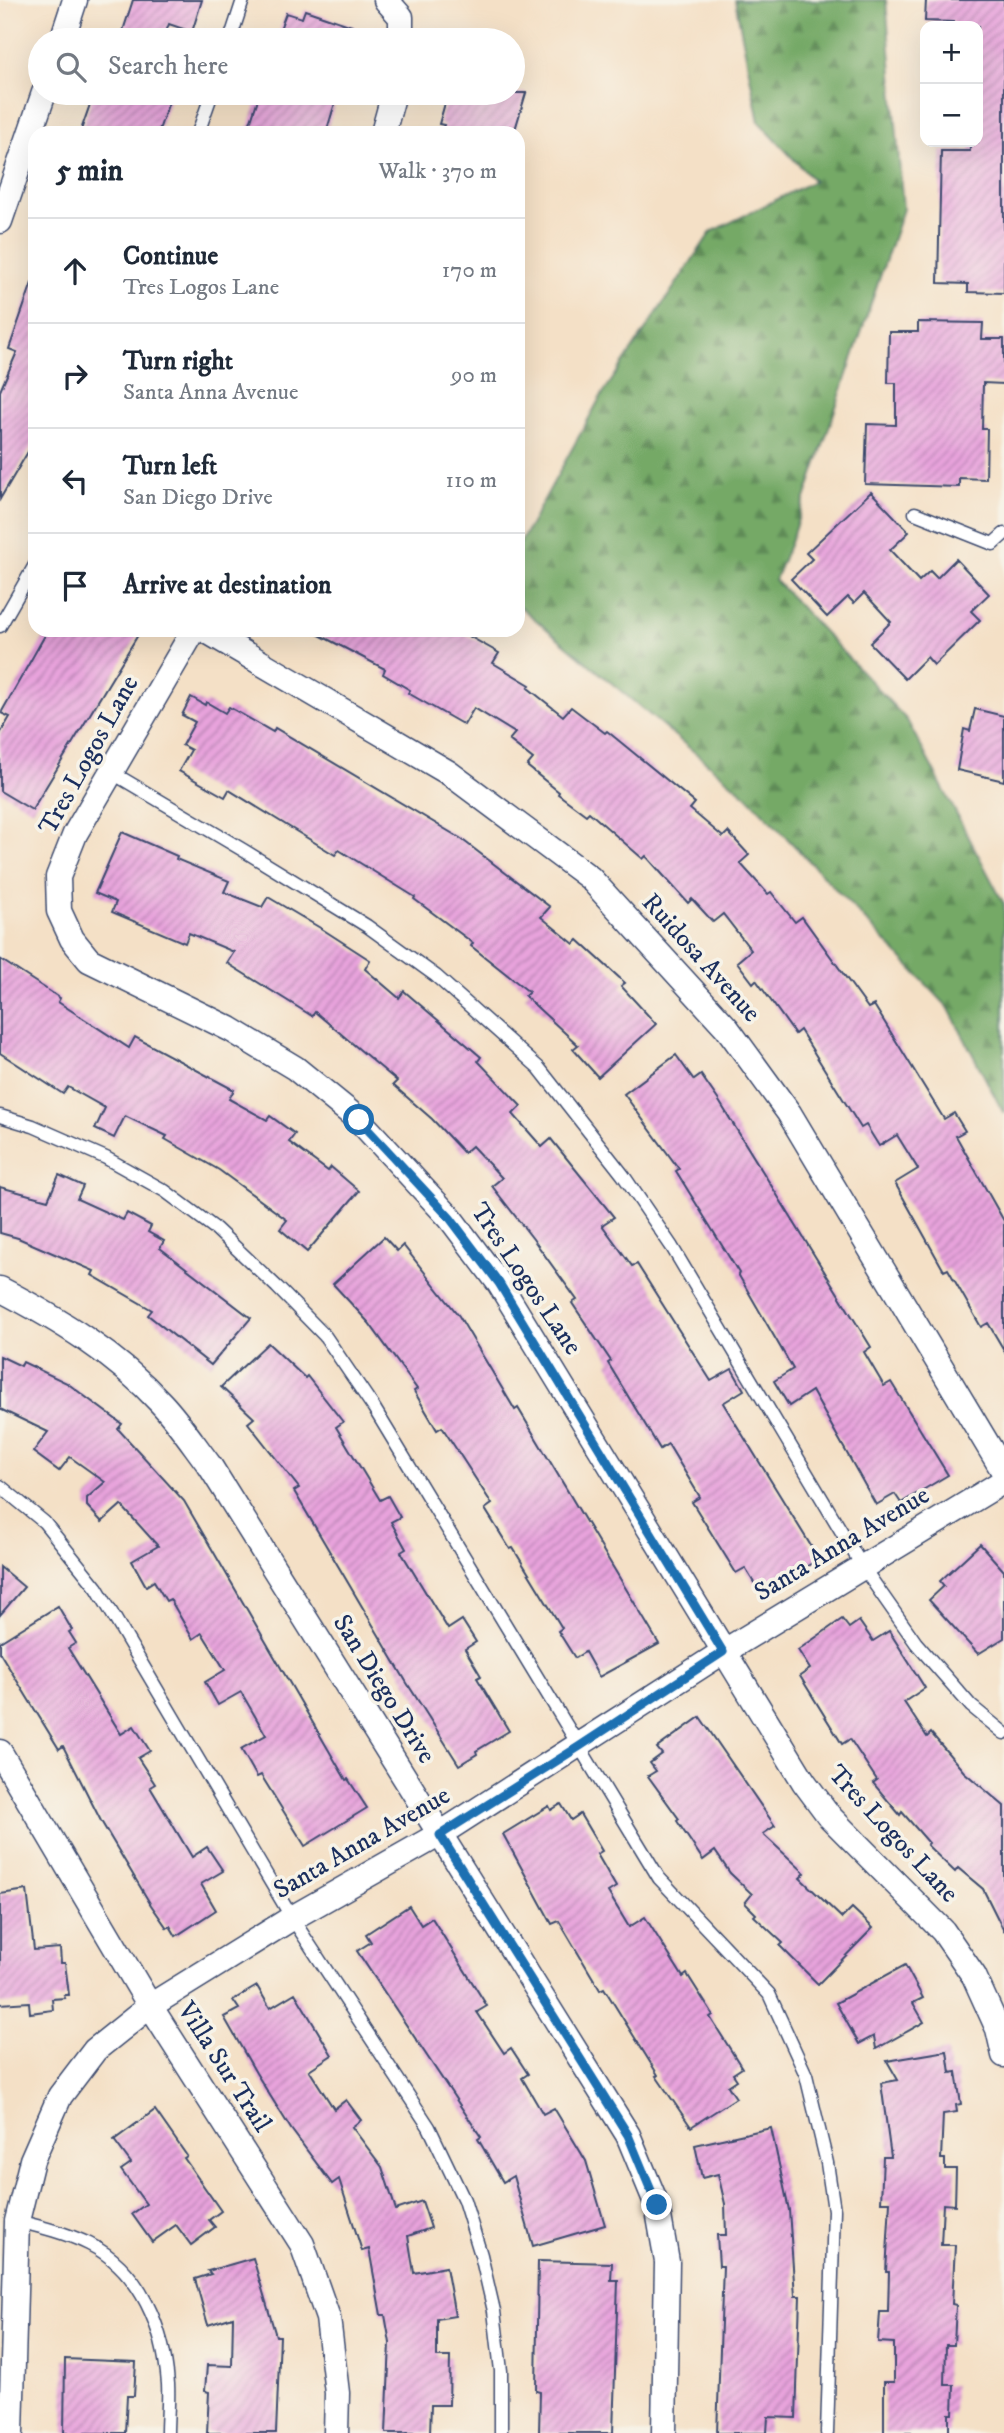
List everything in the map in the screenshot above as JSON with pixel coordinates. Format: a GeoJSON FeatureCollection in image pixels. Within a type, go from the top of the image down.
{"type":"FeatureCollection","features":[{"type":"Feature","properties":{"kind":"street"},"geometry":{"type":"LineString","coordinates":[[66,28],[75,0]]}},
{"type":"Feature","properties":{"kind":"street"},"geometry":{"type":"LineString","coordinates":[[33,126],[40,105]]}},
{"type":"Feature","properties":{"kind":"street"},"geometry":{"type":"LineString","coordinates":[[385,126],[391,105]]}},
{"type":"Feature","properties":{"kind":"street"},"geometry":{"type":"LineString","coordinates":[[0,221],[28,140]]}},
{"type":"Feature","properties":{"kind":"street","name":"Tres Logos Lane"},"geometry":{"type":"LineString","coordinates":[[190,637],[75,834],[58,877],[58,911],[72,939],[89,960],[230,1029],[295,1068],[359,1120],[450,1218],[499,1283],[804,1782],[830,1817],[943,1931],[974,1976],[998,2029],[1004,2055]]}},
{"type":"Feature","properties":{"kind":"street","name":"Ruidosa Avenue"},"geometry":{"type":"LineString","coordinates":[[217,637],[449,773],[590,878],[727,1028],[789,1113],[1004,1472]]}},
{"type":"Feature","properties":{"kind":"street","name":"San Diego Drive"},"geometry":{"type":"LineString","coordinates":[[0,1289],[47,1313],[106,1353],[161,1403],[210,1466],[628,2135],[657,2205],[667,2262],[664,2433]]}},
{"type":"Feature","properties":{"kind":"street","name":"Santa Anna Avenue"},"geometry":{"type":"LineString","coordinates":[[11,2433],[17,2221],[32,2160],[60,2096],[95,2050],[150,2006],[292,1918],[440,1835],[723,1652],[1004,1481]]}},
{"type":"Feature","properties":{"kind":"street","name":"Villa Sur Trail"},"geometry":{"type":"LineString","coordinates":[[0,1752],[150,2006],[302,2244],[328,2318],[337,2393],[336,2433]]}},
{"type":"Feature","properties":{"kind":"lane"},"geometry":{"type":"LineString","coordinates":[[234,28],[243,0]]}},
{"type":"Feature","properties":{"kind":"lane"},"geometry":{"type":"LineString","coordinates":[[200,126],[208,105]]}},
{"type":"Feature","properties":{"kind":"lane"},"geometry":{"type":"LineString","coordinates":[[915,513],[993,544],[1004,534]]}},
{"type":"Feature","properties":{"kind":"lane"},"geometry":{"type":"LineString","coordinates":[[0,625],[28,577]]}},
{"type":"Feature","properties":{"kind":"lane"},"geometry":{"type":"LineString","coordinates":[[111,772],[367,926],[436,976],[539,1068],[623,1175],[672,1247],[863,1566],[916,1643],[971,1706],[1004,1733]]}},
{"type":"Feature","properties":{"kind":"lane"},"geometry":{"type":"LineString","coordinates":[[0,1116],[33,1126],[106,1158],[165,1191],[216,1229],[325,1336],[374,1408],[659,1878],[769,1994],[806,2075],[827,2163],[834,2210],[827,2433]]}},
{"type":"Feature","properties":{"kind":"lane"},"geometry":{"type":"LineString","coordinates":[[0,1486],[44,1522],[97,1588],[292,1918],[429,2127],[464,2200],[494,2311],[501,2371],[500,2433]]}},
{"type":"Feature","properties":{"kind":"lane"},"geometry":{"type":"LineString","coordinates":[[17,2221],[58,2231],[91,2245],[115,2261],[144,2295],[155,2319],[168,2384],[167,2433]]}},
{"type":"Feature","properties":{"kind":"green space"},"geometry":{"type":"Polygon","coordinates":[[[735,0],[886,0],[903,209],[775,580],[907,720],[1004,904],[1004,1114],[948,1007],[747,796],[525,611],[525,534],[600,398],[711,232],[814,181],[759,122],[735,0]]]}},
{"type":"Feature","properties":{"kind":"building"},"geometry":{"type":"Polygon","coordinates":[[[133,0],[202,0],[193,28],[169,24],[168,28],[124,28],[133,0]]]}},
{"type":"Feature","properties":{"kind":"building"},"geometry":{"type":"Polygon","coordinates":[[[926,0],[1004,0],[1004,293],[968,292],[968,284],[938,283],[941,151],[970,151],[970,147],[983,147],[983,21],[925,21],[926,0]]]}},
{"type":"Feature","properties":{"kind":"building"},"geometry":{"type":"Polygon","coordinates":[[[305,10],[358,28],[280,28],[286,13],[302,18],[305,10]]]}},
{"type":"Feature","properties":{"kind":"building"},"geometry":{"type":"Polygon","coordinates":[[[90,105],[168,105],[160,126],[82,126],[90,105]]]}},
{"type":"Feature","properties":{"kind":"building"},"geometry":{"type":"Polygon","coordinates":[[[256,105],[334,105],[328,126],[249,126],[256,105]]]}},
{"type":"Feature","properties":{"kind":"building"},"geometry":{"type":"Polygon","coordinates":[[[445,105],[522,105],[516,126],[439,124],[445,105]]]}},
{"type":"Feature","properties":{"kind":"building"},"geometry":{"type":"Polygon","coordinates":[[[28,294],[28,452],[0,499],[0,391],[17,352],[9,349],[28,294]]]}},
{"type":"Feature","properties":{"kind":"building"},"geometry":{"type":"Polygon","coordinates":[[[918,322],[983,323],[982,339],[1004,339],[1004,384],[983,383],[982,429],[987,429],[986,479],[959,478],[959,487],[865,484],[867,424],[896,425],[896,383],[888,383],[889,332],[918,332],[918,322]]]}},
{"type":"Feature","properties":{"kind":"building"},"geometry":{"type":"Polygon","coordinates":[[[871,492],[909,532],[890,550],[919,581],[930,571],[937,578],[956,559],[989,594],[971,611],[980,620],[934,665],[927,657],[905,679],[870,643],[891,622],[864,593],[854,603],[848,597],[827,617],[791,579],[812,559],[806,553],[871,492]]]}},
{"type":"Feature","properties":{"kind":"building"},"geometry":{"type":"Polygon","coordinates":[[[44,637],[137,637],[32,810],[0,791],[0,734],[10,717],[1,713],[44,637]]]}},
{"type":"Feature","properties":{"kind":"building"},"geometry":{"type":"Polygon","coordinates":[[[323,637],[470,637],[499,653],[493,663],[530,685],[528,688],[563,716],[571,707],[605,733],[607,731],[695,803],[690,809],[723,837],[728,832],[749,855],[740,863],[768,894],[771,892],[795,922],[802,917],[868,1008],[874,1005],[944,1119],[954,1113],[965,1131],[956,1136],[1004,1221],[1004,1350],[988,1323],[981,1327],[948,1269],[944,1271],[895,1183],[918,1169],[897,1135],[879,1146],[866,1125],[861,1128],[800,1030],[795,1034],[756,980],[753,983],[737,962],[751,950],[723,914],[713,922],[692,899],[688,903],[646,856],[643,859],[589,812],[586,815],[558,794],[559,792],[527,766],[533,759],[509,740],[515,733],[474,708],[464,725],[408,693],[410,690],[383,674],[385,669],[323,637]]]}},
{"type":"Feature","properties":{"kind":"building"},"geometry":{"type":"Polygon","coordinates":[[[191,697],[225,713],[229,707],[273,732],[275,728],[460,838],[550,907],[541,917],[574,944],[578,940],[625,983],[621,986],[656,1024],[598,1077],[573,1049],[578,1045],[525,996],[529,992],[471,946],[473,943],[414,899],[415,897],[339,850],[335,855],[229,790],[225,797],[179,771],[191,750],[182,745],[195,722],[182,715],[191,697]]]}},
{"type":"Feature","properties":{"kind":"building"},"geometry":{"type":"Polygon","coordinates":[[[975,709],[1004,716],[1004,781],[957,770],[964,729],[970,731],[975,709]]]}},
{"type":"Feature","properties":{"kind":"building"},"geometry":{"type":"Polygon","coordinates":[[[122,832],[229,881],[224,892],[262,907],[268,897],[322,929],[370,960],[365,969],[399,998],[404,991],[481,1057],[478,1061],[521,1106],[513,1114],[542,1147],[551,1139],[614,1217],[602,1225],[632,1266],[637,1264],[711,1381],[732,1369],[744,1390],[723,1403],[819,1559],[764,1592],[760,1584],[756,1586],[745,1568],[736,1573],[692,1502],[700,1497],[668,1444],[660,1449],[608,1363],[611,1361],[572,1303],[577,1300],[492,1186],[502,1178],[472,1146],[464,1153],[432,1119],[393,1085],[397,1081],[315,1012],[312,1016],[227,963],[234,952],[189,933],[185,943],[112,912],[116,902],[95,893],[122,832]]]}},
{"type":"Feature","properties":{"kind":"building"},"geometry":{"type":"Polygon","coordinates":[[[0,959],[60,998],[58,1002],[129,1048],[135,1037],[234,1090],[229,1099],[267,1120],[270,1116],[295,1134],[289,1142],[328,1171],[331,1167],[359,1191],[307,1252],[280,1229],[287,1220],[219,1170],[165,1139],[167,1136],[125,1116],[114,1138],[95,1129],[105,1108],[68,1087],[63,1094],[0,1053],[0,959]]]}},
{"type":"Feature","properties":{"kind":"building"},"geometry":{"type":"Polygon","coordinates":[[[676,1055],[694,1080],[701,1075],[719,1101],[871,1347],[864,1352],[884,1386],[891,1382],[948,1475],[901,1503],[895,1494],[876,1505],[812,1391],[789,1406],[774,1381],[793,1369],[739,1273],[676,1171],[679,1169],[624,1094],[676,1055]]]}},
{"type":"Feature","properties":{"kind":"building"},"geometry":{"type":"Polygon","coordinates":[[[59,1175],[83,1186],[77,1199],[123,1220],[127,1213],[151,1226],[148,1232],[164,1241],[160,1248],[251,1318],[211,1365],[148,1315],[152,1310],[92,1275],[94,1271],[18,1238],[0,1233],[0,1187],[48,1200],[59,1175]]]}},
{"type":"Feature","properties":{"kind":"building"},"geometry":{"type":"Polygon","coordinates":[[[384,1237],[397,1251],[403,1245],[459,1316],[515,1410],[518,1408],[659,1644],[599,1677],[585,1652],[575,1658],[558,1631],[562,1628],[513,1548],[510,1549],[485,1509],[492,1504],[442,1427],[437,1430],[414,1391],[417,1389],[369,1323],[333,1284],[384,1237]]]}},
{"type":"Feature","properties":{"kind":"building"},"geometry":{"type":"Polygon","coordinates":[[[268,1343],[305,1378],[307,1376],[343,1422],[336,1427],[380,1500],[388,1496],[400,1517],[391,1522],[406,1549],[401,1552],[448,1629],[462,1620],[476,1642],[465,1649],[481,1676],[477,1678],[509,1731],[459,1765],[407,1683],[294,1491],[299,1488],[248,1423],[254,1418],[221,1387],[268,1343]]]}},
{"type":"Feature","properties":{"kind":"building"},"geometry":{"type":"Polygon","coordinates":[[[0,1356],[21,1366],[23,1362],[67,1383],[122,1424],[118,1429],[184,1501],[346,1780],[348,1779],[367,1808],[305,1846],[261,1775],[257,1777],[241,1749],[266,1735],[241,1692],[218,1705],[205,1682],[225,1670],[202,1633],[193,1639],[170,1599],[166,1601],[154,1581],[146,1586],[132,1561],[158,1546],[121,1505],[102,1522],[87,1506],[87,1498],[105,1482],[70,1457],[59,1471],[33,1452],[48,1432],[0,1409],[0,1356]]]}},
{"type":"Feature","properties":{"kind":"building"},"geometry":{"type":"Polygon","coordinates":[[[980,1544],[1004,1571],[1004,1638],[978,1654],[929,1600],[944,1586],[940,1581],[980,1544]]]}},
{"type":"Feature","properties":{"kind":"building"},"geometry":{"type":"Polygon","coordinates":[[[0,1567],[24,1587],[0,1615],[0,1567]]]}},
{"type":"Feature","properties":{"kind":"building"},"geometry":{"type":"Polygon","coordinates":[[[58,1606],[76,1643],[68,1648],[121,1734],[134,1726],[150,1751],[138,1758],[155,1784],[150,1787],[192,1857],[207,1847],[223,1871],[201,1884],[216,1910],[176,1936],[151,1905],[101,1821],[63,1746],[59,1749],[0,1653],[0,1642],[58,1606]]]}},
{"type":"Feature","properties":{"kind":"building"},"geometry":{"type":"Polygon","coordinates":[[[842,1619],[849,1628],[859,1621],[873,1641],[889,1631],[925,1688],[904,1702],[927,1737],[931,1733],[964,1772],[1004,1806],[1004,1931],[983,1889],[958,1868],[955,1872],[927,1845],[929,1843],[902,1812],[900,1815],[873,1783],[877,1780],[850,1739],[842,1744],[800,1676],[810,1669],[798,1650],[842,1619]]]}},
{"type":"Feature","properties":{"kind":"building"},"geometry":{"type":"Polygon","coordinates":[[[700,1717],[775,1826],[763,1834],[805,1873],[800,1878],[842,1918],[852,1908],[873,1928],[818,1984],[780,1946],[783,1943],[754,1916],[756,1914],[745,1903],[752,1894],[730,1873],[715,1851],[703,1860],[677,1821],[679,1819],[648,1776],[656,1771],[650,1763],[662,1754],[657,1748],[700,1717]]]}},
{"type":"Feature","properties":{"kind":"building"},"geometry":{"type":"Polygon","coordinates":[[[561,1804],[571,1820],[580,1814],[602,1851],[597,1854],[616,1887],[608,1892],[629,1927],[645,1917],[683,1977],[687,1974],[742,2068],[733,2074],[737,2080],[728,2086],[736,2098],[691,2127],[656,2076],[658,2075],[604,1988],[600,1990],[559,1921],[552,1924],[503,1834],[549,1806],[551,1810],[561,1804]]]}},
{"type":"Feature","properties":{"kind":"building"},"geometry":{"type":"Polygon","coordinates":[[[27,1890],[34,1950],[60,1948],[69,1995],[52,1999],[53,2010],[30,2013],[29,2002],[0,2004],[0,1894],[27,1890]]]}},
{"type":"Feature","properties":{"kind":"building"},"geometry":{"type":"Polygon","coordinates":[[[409,1906],[421,1925],[432,1918],[487,2006],[477,2012],[504,2053],[511,2048],[528,2074],[522,2078],[543,2114],[554,2108],[586,2161],[605,2225],[533,2246],[513,2176],[503,2182],[478,2139],[481,2137],[357,1951],[371,1942],[366,1934],[409,1906]]]}},
{"type":"Feature","properties":{"kind":"building"},"geometry":{"type":"Polygon","coordinates":[[[905,1965],[923,1998],[913,2003],[924,2022],[876,2049],[874,2036],[859,2044],[836,2003],[905,1965]]]}},
{"type":"Feature","properties":{"kind":"building"},"geometry":{"type":"Polygon","coordinates":[[[257,1986],[270,2008],[295,1993],[332,2055],[309,2070],[334,2109],[346,2100],[361,2120],[352,2127],[382,2167],[396,2210],[422,2201],[431,2228],[408,2236],[414,2273],[446,2267],[455,2316],[437,2319],[437,2357],[450,2357],[449,2405],[431,2405],[430,2433],[386,2433],[390,2343],[385,2315],[381,2315],[369,2249],[362,2251],[339,2179],[332,2184],[291,2129],[224,2017],[239,2009],[233,2000],[257,1986]]]}},
{"type":"Feature","properties":{"kind":"building"},"geometry":{"type":"Polygon","coordinates":[[[947,2051],[950,2073],[956,2072],[961,2104],[956,2105],[957,2112],[943,2114],[941,2159],[945,2159],[945,2169],[956,2169],[955,2205],[943,2204],[941,2245],[955,2245],[952,2304],[956,2305],[954,2345],[946,2345],[945,2385],[954,2385],[953,2414],[949,2414],[949,2433],[884,2433],[884,2382],[894,2382],[894,2343],[878,2342],[880,2312],[888,2312],[889,2272],[886,2272],[890,2202],[881,2202],[883,2157],[891,2157],[881,2083],[898,2080],[887,2061],[947,2051]]]}},
{"type":"Feature","properties":{"kind":"building"},"geometry":{"type":"Polygon","coordinates":[[[155,2110],[221,2211],[209,2220],[215,2227],[191,2245],[176,2225],[152,2242],[132,2214],[146,2204],[121,2170],[131,2163],[114,2140],[155,2110]]]}},
{"type":"Feature","properties":{"kind":"building"},"geometry":{"type":"Polygon","coordinates":[[[771,2128],[789,2210],[795,2296],[800,2296],[796,2418],[768,2417],[767,2433],[717,2433],[723,2266],[719,2266],[717,2235],[726,2235],[725,2204],[718,2174],[702,2178],[695,2145],[771,2128]]]}},
{"type":"Feature","properties":{"kind":"building"},"geometry":{"type":"Polygon","coordinates":[[[253,2258],[276,2336],[280,2336],[276,2433],[207,2433],[207,2365],[232,2366],[233,2317],[208,2325],[195,2279],[211,2274],[208,2271],[253,2258]]]}},
{"type":"Feature","properties":{"kind":"building"},"geometry":{"type":"Polygon","coordinates":[[[538,2261],[612,2263],[611,2280],[618,2280],[613,2433],[539,2433],[540,2392],[536,2391],[538,2261]]]}},
{"type":"Feature","properties":{"kind":"building"},"geometry":{"type":"Polygon","coordinates":[[[65,2359],[136,2362],[134,2396],[127,2396],[125,2433],[64,2433],[65,2359]]]}},
{"type":"Feature","properties":{"kind":"route"},"geometry":{"type":"LineString","coordinates":[[359,1120],[450,1218],[499,1283],[723,1652],[440,1835],[628,2135],[657,2205]]}}]}
